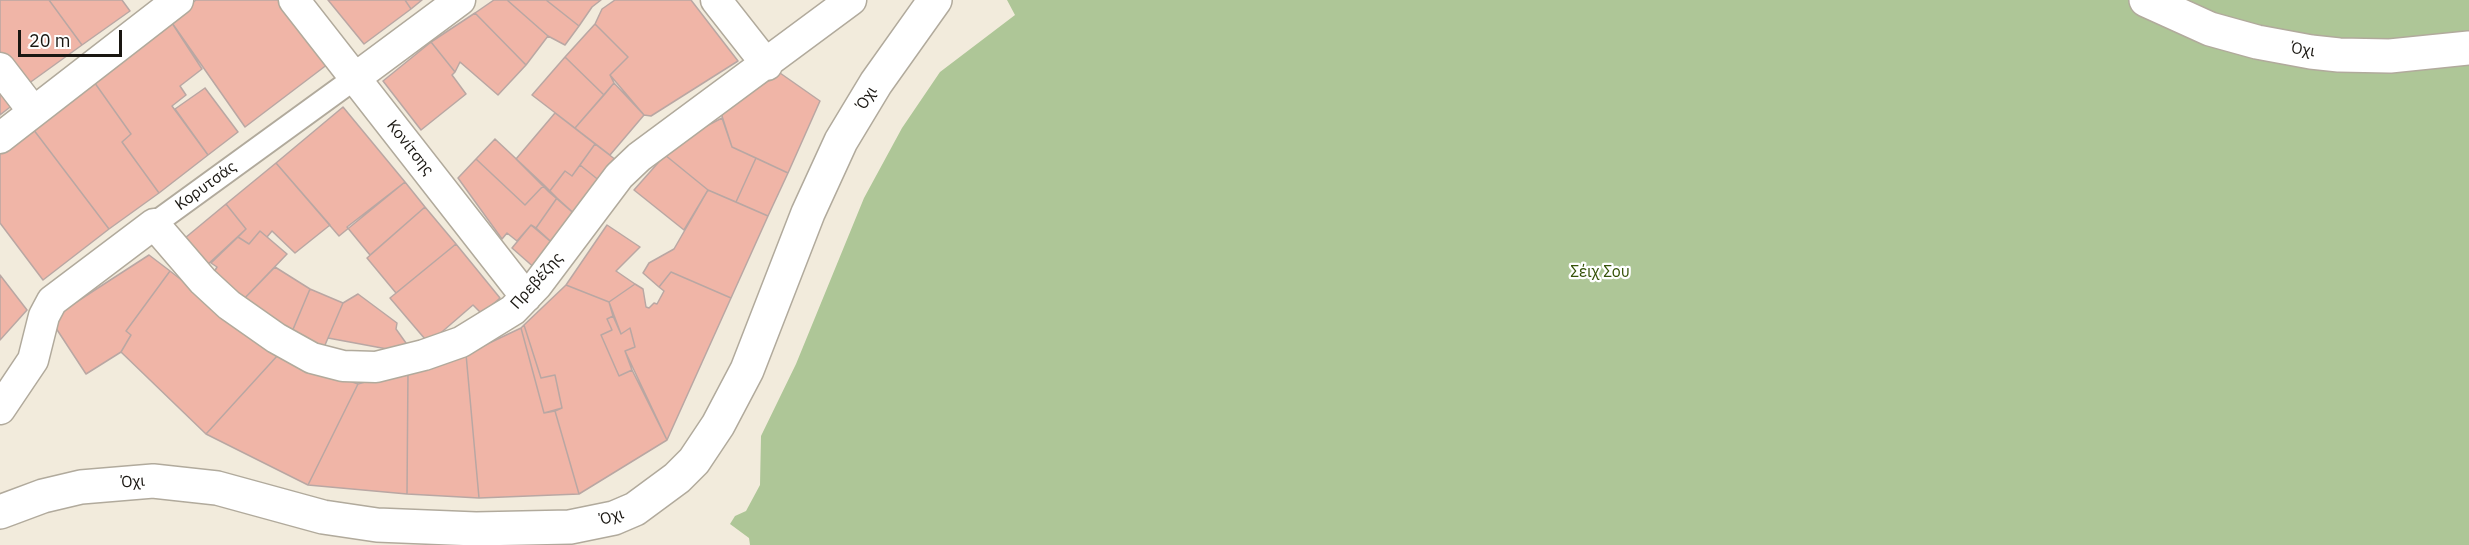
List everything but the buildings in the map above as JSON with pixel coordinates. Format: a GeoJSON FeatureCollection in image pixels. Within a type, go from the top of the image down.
{"type":"FeatureCollection","features":[{"type":"Feature","properties":{"kind":"main road","name":"Όχι"},"geometry":{"type":"LineString","coordinates":[[0,512],[43,496],[71,490],[153,481],[217,488],[323,517],[377,525],[476,529],[570,527],[614,518],[635,509],[664,489],[684,471],[718,425],[747,369],[808,213],[841,141],[876,83],[935,0]]}},
{"type":"Feature","properties":{"kind":"main road","name":"Όχι"},"geometry":{"type":"LineString","coordinates":[[2146,0],[2210,29],[2257,42],[2311,52],[2378,56],[2423,55],[2469,48]]}},
{"type":"Feature","properties":{"kind":"street"},"geometry":{"type":"LineString","coordinates":[[0,138],[178,0]]}},
{"type":"Feature","properties":{"kind":"street","name":"Κονίτσης"},"geometry":{"type":"LineString","coordinates":[[294,0],[526,297]]}},
{"type":"Feature","properties":{"kind":"street","name":"Κορυτσάς"},"geometry":{"type":"LineString","coordinates":[[0,409],[33,360],[44,316],[52,301],[460,0]]}},
{"type":"Feature","properties":{"kind":"street"},"geometry":{"type":"LineString","coordinates":[[716,0],[767,65]]}},
{"type":"Feature","properties":{"kind":"street","name":"Πρεβέζης"},"geometry":{"type":"LineString","coordinates":[[154,224],[203,281],[229,305],[288,346],[312,358],[334,364],[376,367],[424,356],[479,332],[513,310],[526,297],[619,176],[658,142],[767,65],[851,0]]}},
{"type":"Feature","properties":{"kind":"street"},"geometry":{"type":"LineString","coordinates":[[0,68],[33,111]]}},
{"type":"Feature","properties":{"kind":"green space","name":"Σέιχ Σου"},"geometry":{"type":"Polygon","coordinates":[[[1007,0],[2469,0],[2469,545],[750,545],[749,538],[730,524],[735,516],[746,511],[760,485],[761,436],[796,364],[864,198],[902,128],[940,72],[1015,15],[1007,0]]]}}]}
